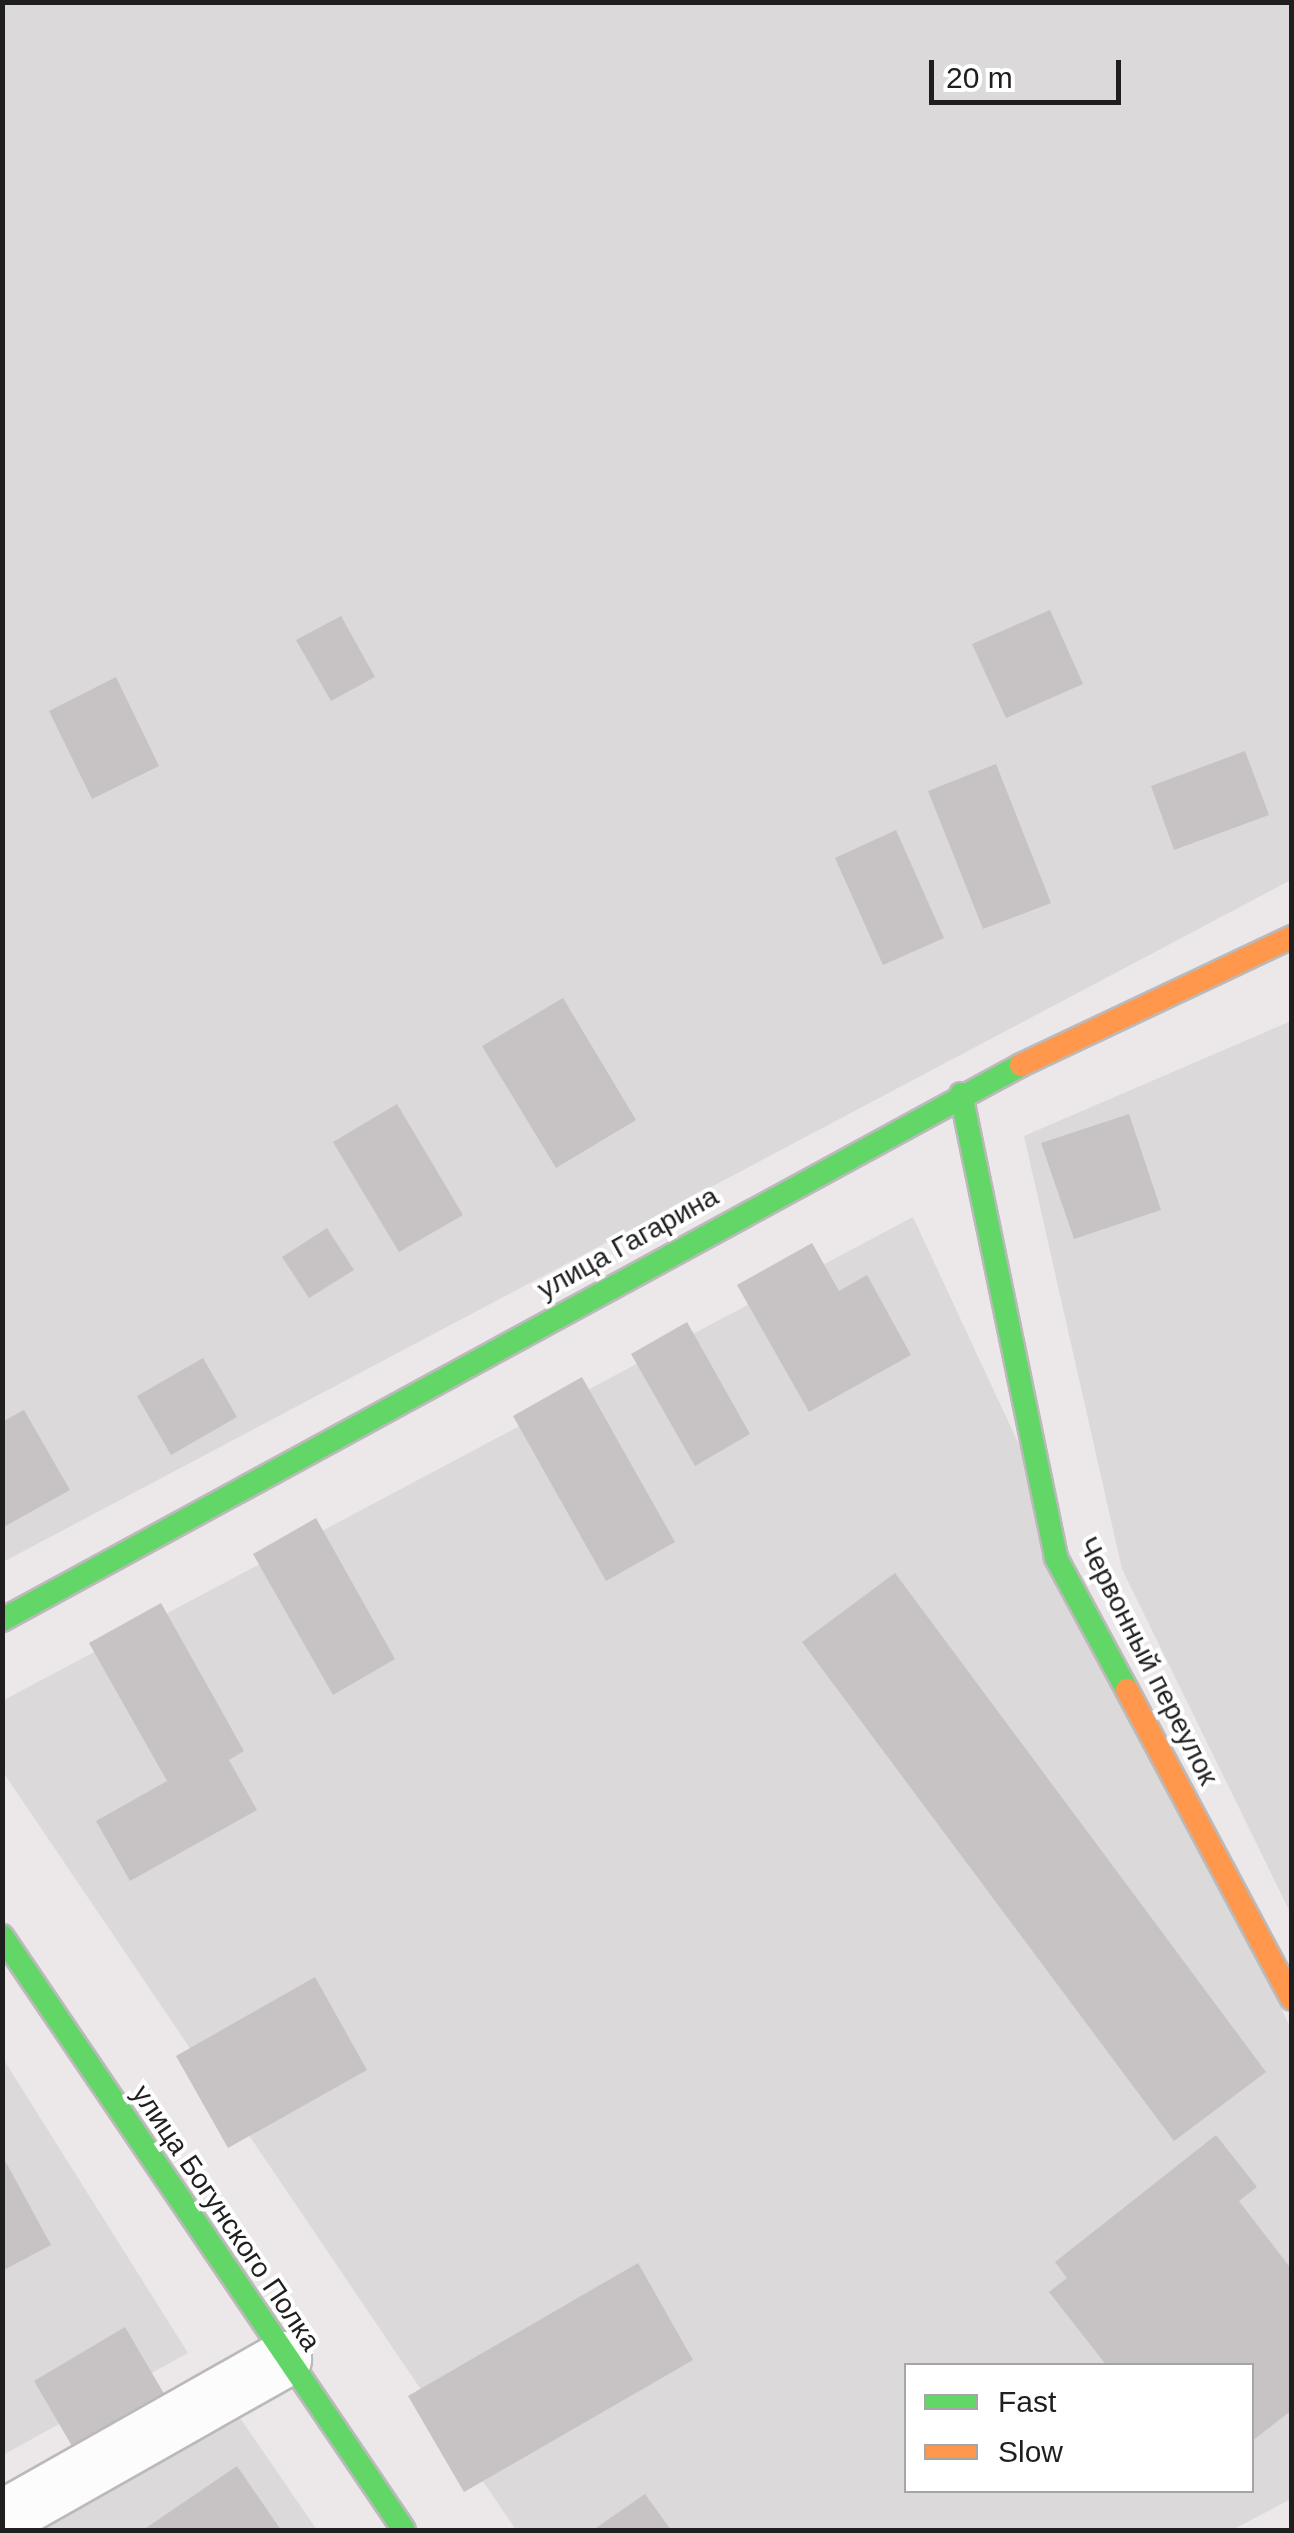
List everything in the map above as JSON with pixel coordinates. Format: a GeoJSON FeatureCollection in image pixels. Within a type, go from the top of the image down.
{"type":"FeatureCollection","features":[{"type":"Feature","properties":{"kind":"street","name":"улица Гагарина"},"geometry":{"type":"LineString","coordinates":[[2,1620],[961,1094],[1292,936]]}},
{"type":"Feature","properties":{"kind":"street","name":"Червонный переулок"},"geometry":{"type":"LineString","coordinates":[[961,1094],[1056,1558],[1292,1999]]}},
{"type":"Feature","properties":{"kind":"street","name":"улица Богунского Полка"},"geometry":{"type":"LineString","coordinates":[[2,1936],[283,2359],[404,2530]]}},
{"type":"Feature","properties":{"kind":"street"},"geometry":{"type":"LineString","coordinates":[[2,2518],[283,2359]]}},
{"type":"Feature","properties":{"kind":"shaded area"},"geometry":{"type":"Polygon","coordinates":[[[3,3],[1291,3],[1291,880],[3,1562],[3,3]]]}},
{"type":"Feature","properties":{"kind":"shaded area"},"geometry":{"type":"Polygon","coordinates":[[[1291,1021],[1291,1914],[1122,1569],[1024,1136],[1291,1021]]]}},
{"type":"Feature","properties":{"kind":"shaded area"},"geometry":{"type":"Polygon","coordinates":[[[913,1217],[1291,2029],[1291,2499],[1232,2530],[516,2530],[3,1772],[2,1701],[913,1217]]]}},
{"type":"Feature","properties":{"kind":"shaded area"},"geometry":{"type":"Polygon","coordinates":[[[2,2057],[188,2353],[3,2455],[2,2455],[2,2057]]]}},
{"type":"Feature","properties":{"kind":"shaded area"},"geometry":{"type":"Polygon","coordinates":[[[238,2415],[317,2530],[28,2530],[238,2415]]]}},
{"type":"Feature","properties":{"kind":"building"},"geometry":{"type":"Polygon","coordinates":[[[1050,610],[1083,684],[1006,718],[972,644],[1050,610]]]}},
{"type":"Feature","properties":{"kind":"building"},"geometry":{"type":"Polygon","coordinates":[[[341,616],[375,677],[331,701],[296,640],[341,616]]]}},
{"type":"Feature","properties":{"kind":"building"},"geometry":{"type":"Polygon","coordinates":[[[116,677],[159,766],[92,799],[49,711],[116,677]]]}},
{"type":"Feature","properties":{"kind":"building"},"geometry":{"type":"Polygon","coordinates":[[[1245,751],[1269,815],[1174,850],[1151,786],[1245,751]]]}},
{"type":"Feature","properties":{"kind":"building"},"geometry":{"type":"Polygon","coordinates":[[[996,764],[1051,903],[983,929],[928,791],[996,764]]]}},
{"type":"Feature","properties":{"kind":"building"},"geometry":{"type":"Polygon","coordinates":[[[896,830],[944,938],[883,965],[835,858],[896,830]]]}},
{"type":"Feature","properties":{"kind":"building"},"geometry":{"type":"Polygon","coordinates":[[[563,998],[636,1120],[556,1168],[482,1046],[563,998]]]}},
{"type":"Feature","properties":{"kind":"building"},"geometry":{"type":"Polygon","coordinates":[[[397,1104],[463,1215],[399,1252],[333,1142],[397,1104]]]}},
{"type":"Feature","properties":{"kind":"building"},"geometry":{"type":"Polygon","coordinates":[[[1129,1114],[1161,1210],[1074,1239],[1041,1143],[1129,1114]]]}},
{"type":"Feature","properties":{"kind":"building"},"geometry":{"type":"Polygon","coordinates":[[[327,1228],[354,1270],[309,1298],[282,1257],[327,1228]]]}},
{"type":"Feature","properties":{"kind":"building"},"geometry":{"type":"Polygon","coordinates":[[[812,1243],[839,1291],[867,1275],[911,1355],[809,1412],[737,1285],[812,1243]]]}},
{"type":"Feature","properties":{"kind":"building"},"geometry":{"type":"Polygon","coordinates":[[[687,1322],[750,1434],[695,1466],[631,1354],[687,1322]]]}},
{"type":"Feature","properties":{"kind":"building"},"geometry":{"type":"Polygon","coordinates":[[[203,1358],[237,1417],[171,1455],[137,1396],[203,1358]]]}},
{"type":"Feature","properties":{"kind":"building"},"geometry":{"type":"Polygon","coordinates":[[[582,1377],[675,1542],[606,1581],[513,1416],[582,1377]]]}},
{"type":"Feature","properties":{"kind":"building"},"geometry":{"type":"Polygon","coordinates":[[[24,1410],[70,1490],[2,1528],[2,1422],[24,1410]]]}},
{"type":"Feature","properties":{"kind":"building"},"geometry":{"type":"Polygon","coordinates":[[[316,1518],[395,1659],[333,1695],[253,1554],[316,1518]]]}},
{"type":"Feature","properties":{"kind":"building"},"geometry":{"type":"Polygon","coordinates":[[[895,1573],[1266,2072],[1174,2141],[802,1642],[895,1573]]]}},
{"type":"Feature","properties":{"kind":"building"},"geometry":{"type":"Polygon","coordinates":[[[161,1603],[244,1751],[229,1760],[257,1810],[130,1881],[96,1821],[167,1781],[89,1643],[161,1603]]]}},
{"type":"Feature","properties":{"kind":"building"},"geometry":{"type":"Polygon","coordinates":[[[315,1977],[367,2070],[228,2148],[176,2056],[315,1977]]]}},
{"type":"Feature","properties":{"kind":"building"},"geometry":{"type":"Polygon","coordinates":[[[1216,2135],[1257,2187],[1239,2201],[1292,2270],[1292,2410],[1254,2439],[1254,2363],[1105,2363],[1049,2292],[1067,2278],[1055,2262],[1216,2135]]]}},
{"type":"Feature","properties":{"kind":"building"},"geometry":{"type":"Polygon","coordinates":[[[2,2155],[51,2245],[2,2271],[2,2155]]]}},
{"type":"Feature","properties":{"kind":"building"},"geometry":{"type":"Polygon","coordinates":[[[638,2263],[693,2360],[464,2492],[408,2396],[638,2263]]]}},
{"type":"Feature","properties":{"kind":"building"},"geometry":{"type":"Polygon","coordinates":[[[125,2327],[173,2409],[82,2463],[34,2381],[125,2327]]]}},
{"type":"Feature","properties":{"kind":"building"},"geometry":{"type":"Polygon","coordinates":[[[237,2466],[281,2530],[143,2530],[237,2466]]]}},
{"type":"Feature","properties":{"kind":"building"},"geometry":{"type":"Polygon","coordinates":[[[645,2494],[671,2530],[593,2530],[645,2494]]]}},
{"type":"Feature","properties":{"kind":"traffic: fast"},"geometry":{"type":"LineString","coordinates":[[2,1620],[1021,1065]]}},
{"type":"Feature","properties":{"kind":"traffic: fast"},"geometry":{"type":"LineString","coordinates":[[961,1094],[1056,1558],[1127,1690]]}},
{"type":"Feature","properties":{"kind":"traffic: fast"},"geometry":{"type":"LineString","coordinates":[[2,1936],[404,2530]]}},
{"type":"Feature","properties":{"kind":"traffic: slow"},"geometry":{"type":"LineString","coordinates":[[1021,1065],[1292,937]]}},
{"type":"Feature","properties":{"kind":"traffic: slow"},"geometry":{"type":"LineString","coordinates":[[1127,1690],[1292,1999]]}}]}
